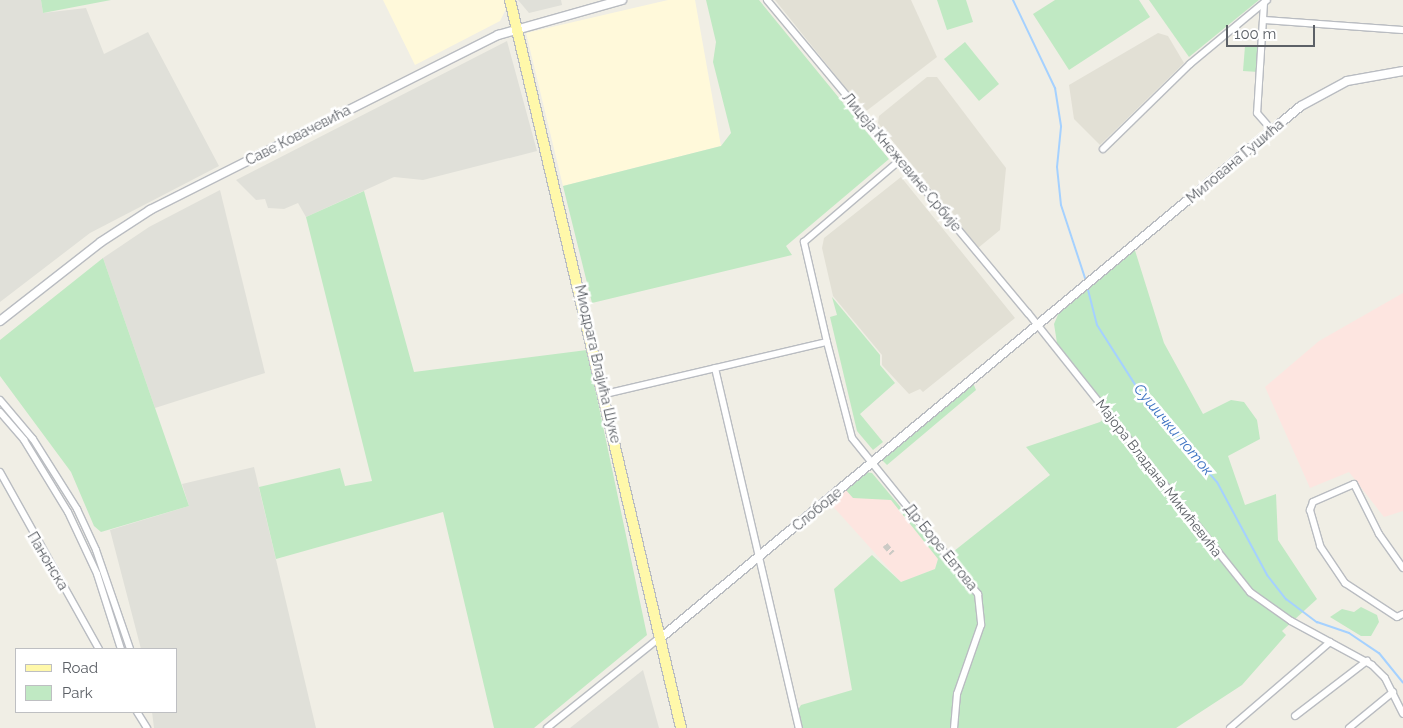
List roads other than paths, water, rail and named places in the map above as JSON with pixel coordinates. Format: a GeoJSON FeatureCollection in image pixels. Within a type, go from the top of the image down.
{"type":"FeatureCollection","features":[{"type":"Feature","properties":{"kind":"main road","name":"Миодрага Влајића Шуке"},"geometry":{"type":"LineString","coordinates":[[510,0],[519,27],[663,636],[681,728]]}},
{"type":"Feature","properties":{"kind":"street","name":"Саве Ковачевића"},"geometry":{"type":"LineString","coordinates":[[0,320],[101,242],[150,210],[519,27],[622,0]]}},
{"type":"Feature","properties":{"kind":"street","name":"Лицеја Кнежевине Србије"},"geometry":{"type":"LineString","coordinates":[[767,0],[1037,324]]}},
{"type":"Feature","properties":{"kind":"street"},"geometry":{"type":"LineString","coordinates":[[1265,2],[1257,113],[1272,130]]}},
{"type":"Feature","properties":{"kind":"street"},"geometry":{"type":"LineString","coordinates":[[1103,149],[1190,64],[1265,2]]}},
{"type":"Feature","properties":{"kind":"street"},"geometry":{"type":"LineString","coordinates":[[1264,20],[1403,30]]}},
{"type":"Feature","properties":{"kind":"street","name":"Милована Гушића"},"geometry":{"type":"LineString","coordinates":[[1083,285],[1272,130],[1336,85],[1403,71]]}},
{"type":"Feature","properties":{"kind":"street","name":"Др Боре Евтова"},"geometry":{"type":"LineString","coordinates":[[900,160],[804,242],[849,434],[978,594],[981,625],[957,694],[954,728]]}},
{"type":"Feature","properties":{"kind":"street","name":"Слободе"},"geometry":{"type":"LineString","coordinates":[[547,728],[760,557],[1083,285]]}},
{"type":"Feature","properties":{"kind":"street","name":"Мајора Владана Микићевића"},"geometry":{"type":"LineString","coordinates":[[1037,324],[1250,592],[1291,621],[1367,661]]}},
{"type":"Feature","properties":{"kind":"street"},"geometry":{"type":"LineString","coordinates":[[605,394],[827,342]]}},
{"type":"Feature","properties":{"kind":"street"},"geometry":{"type":"LineString","coordinates":[[715,368],[799,728]]}},
{"type":"Feature","properties":{"kind":"street"},"geometry":{"type":"LineString","coordinates":[[0,400],[33,439],[76,510],[96,550],[130,648]]}},
{"type":"Feature","properties":{"kind":"street"},"geometry":{"type":"LineString","coordinates":[[0,412],[24,440],[68,512],[96,574],[121,648]]}},
{"type":"Feature","properties":{"kind":"street","name":"Панонска"},"geometry":{"type":"LineString","coordinates":[[0,472],[98,648]]}},
{"type":"Feature","properties":{"kind":"street"},"geometry":{"type":"LineString","coordinates":[[1403,568],[1379,534],[1354,484],[1313,502],[1310,510],[1320,546],[1345,583],[1397,617],[1403,614]]}},
{"type":"Feature","properties":{"kind":"street"},"geometry":{"type":"LineString","coordinates":[[1230,728],[1330,642]]}},
{"type":"Feature","properties":{"kind":"street"},"geometry":{"type":"LineString","coordinates":[[1295,716],[1367,661],[1393,692],[1403,714]]}},
{"type":"Feature","properties":{"kind":"street"},"geometry":{"type":"LineString","coordinates":[[1349,728],[1393,692]]}},
{"type":"Feature","properties":{"kind":"street"},"geometry":{"type":"LineString","coordinates":[[138,713],[146,728]]}},
{"type":"Feature","properties":{"kind":"waterway","name":"Сушички поток"},"geometry":{"type":"LineString","coordinates":[[1013,0],[1055,88],[1061,127],[1057,167],[1061,205],[1086,281]]}},
{"type":"Feature","properties":{"kind":"waterway","name":"Сушички поток"},"geometry":{"type":"LineString","coordinates":[[1087,286],[1097,325],[1143,397],[1217,482],[1267,575],[1286,599],[1317,622],[1349,633],[1379,653],[1403,683]]}},
{"type":"Feature","properties":{"kind":"tunnel"},"geometry":{"type":"LineString","coordinates":[[885,545],[892,553]]}}]}
